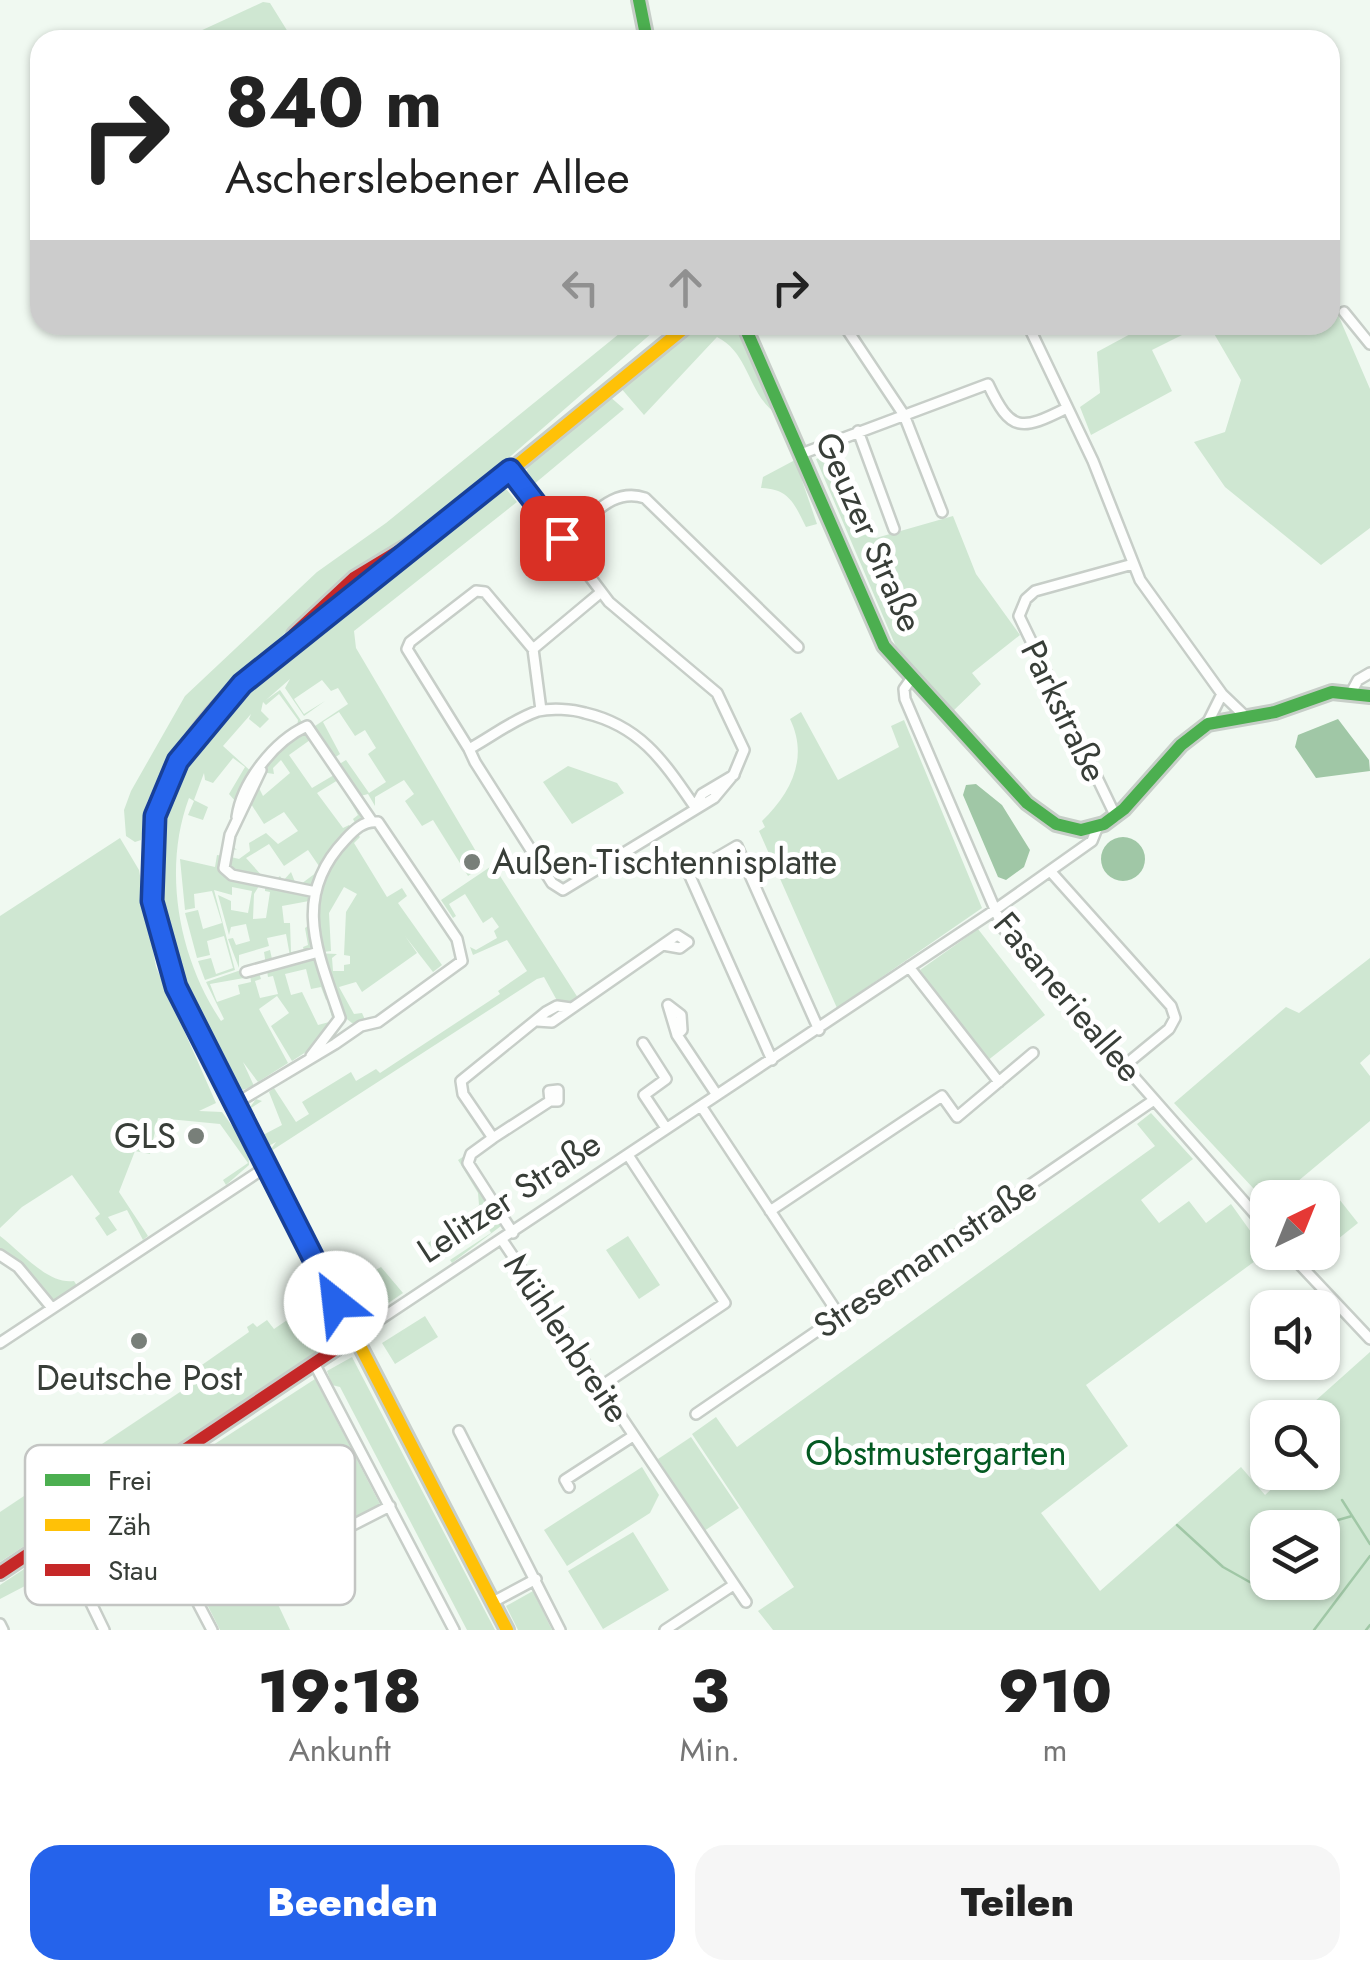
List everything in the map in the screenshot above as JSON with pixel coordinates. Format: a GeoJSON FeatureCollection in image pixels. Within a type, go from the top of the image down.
{"type":"FeatureCollection","features":[{"type":"Feature","properties":{"kind":"main road"},"geometry":{"type":"LineString","coordinates":[[640,0],[645,30]]}},
{"type":"Feature","properties":{"kind":"main road"},"geometry":{"type":"LineString","coordinates":[[639,363],[668,335]]}},
{"type":"Feature","properties":{"kind":"main road"},"geometry":{"type":"LineString","coordinates":[[508,1630],[232,1105],[162,950],[152,901],[150,856],[155,816],[178,761],[210,718],[257,671],[675,335]]}},
{"type":"Feature","properties":{"kind":"main road","name":"Geuzer Straße"},"geometry":{"type":"LineString","coordinates":[[748,335],[884,646],[911,680],[1042,815],[1072,827],[1098,826]]}},
{"type":"Feature","properties":{"kind":"main road"},"geometry":{"type":"LineString","coordinates":[[1098,826],[1116,817],[1207,724],[1277,712],[1327,693],[1370,696]]}},
{"type":"Feature","properties":{"kind":"main road","name":"Lelitzer Straße"},"geometry":{"type":"LineString","coordinates":[[192,1445],[355,1336]]}},
{"type":"Feature","properties":{"kind":"main road","name":"Lelitzer Straße"},"geometry":{"type":"LineString","coordinates":[[0,1573],[25,1556]]}},
{"type":"Feature","properties":{"kind":"street"},"geometry":{"type":"LineString","coordinates":[[1344,312],[1370,344]]}},
{"type":"Feature","properties":{"kind":"street"},"geometry":{"type":"LineString","coordinates":[[851,335],[904,415],[942,512]]}},
{"type":"Feature","properties":{"kind":"street"},"geometry":{"type":"LineString","coordinates":[[1033,335],[1122,528],[1133,564],[1156,605],[1222,694],[1246,717]]}},
{"type":"Feature","properties":{"kind":"street"},"geometry":{"type":"LineString","coordinates":[[801,454],[988,384],[1008,420],[1020,426],[1033,425],[1067,408]]}},
{"type":"Feature","properties":{"kind":"street","name":"Geuzer Straße"},"geometry":{"type":"LineString","coordinates":[[858,431],[894,529]]}},
{"type":"Feature","properties":{"kind":"street"},"geometry":{"type":"LineString","coordinates":[[510,470],[600,593],[718,693],[742,739],[743,758],[734,774],[702,794],[695,807],[563,890],[552,883],[409,655],[410,642],[480,590],[532,649],[541,710]]}},
{"type":"Feature","properties":{"kind":"street"},"geometry":{"type":"LineString","coordinates":[[562,538],[608,500],[622,494],[644,498],[798,647]]}},
{"type":"Feature","properties":{"kind":"street","name":"Parkstraße"},"geometry":{"type":"LineString","coordinates":[[1116,817],[1019,616],[1026,599],[1035,592],[1133,564]]}},
{"type":"Feature","properties":{"kind":"street"},"geometry":{"type":"LineString","coordinates":[[532,649],[600,593]]}},
{"type":"Feature","properties":{"kind":"street"},"geometry":{"type":"LineString","coordinates":[[1352,692],[1358,680],[1369,675]]}},
{"type":"Feature","properties":{"kind":"street","name":"Fasanerieallee"},"geometry":{"type":"LineString","coordinates":[[911,680],[904,689],[905,699],[1008,936],[1250,1209]]}},
{"type":"Feature","properties":{"kind":"street"},"geometry":{"type":"LineString","coordinates":[[1207,724],[1222,694]]}},
{"type":"Feature","properties":{"kind":"street"},"geometry":{"type":"LineString","coordinates":[[469,750],[541,710],[578,711],[626,725],[657,752],[695,807]]}},
{"type":"Feature","properties":{"kind":"street"},"geometry":{"type":"LineString","coordinates":[[232,1105],[311,1056],[342,1028],[378,1022],[455,970],[463,957],[457,939],[384,828],[372,820],[310,727],[295,732],[264,763],[237,817],[224,855],[226,872],[316,892]]}},
{"type":"Feature","properties":{"kind":"street"},"geometry":{"type":"LineString","coordinates":[[342,1028],[316,953],[316,892],[331,856],[352,832],[372,820]]}},
{"type":"Feature","properties":{"kind":"street","name":"Lelitzer Straße"},"geometry":{"type":"LineString","coordinates":[[355,1336],[1051,872],[1092,842],[1098,826]]}},
{"type":"Feature","properties":{"kind":"street"},"geometry":{"type":"LineString","coordinates":[[772,1060],[689,874],[737,846],[819,1030]]}},
{"type":"Feature","properties":{"kind":"street"},"geometry":{"type":"LineString","coordinates":[[1051,872],[1161,994],[1175,1018],[1169,1029],[1124,1066]]}},
{"type":"Feature","properties":{"kind":"street"},"geometry":{"type":"LineString","coordinates":[[493,1138],[463,1094],[461,1081],[537,1022],[552,1022],[663,946]]}},
{"type":"Feature","properties":{"kind":"street"},"geometry":{"type":"LineString","coordinates":[[246,972],[316,953]]}},
{"type":"Feature","properties":{"kind":"street"},"geometry":{"type":"LineString","coordinates":[[909,967],[999,1082]]}},
{"type":"Feature","properties":{"kind":"street"},"geometry":{"type":"LineString","coordinates":[[338,1012],[361,1026]]}},
{"type":"Feature","properties":{"kind":"street"},"geometry":{"type":"LineString","coordinates":[[677,1034],[717,1095]]}},
{"type":"Feature","properties":{"kind":"street"},"geometry":{"type":"LineString","coordinates":[[643,1044],[666,1079],[644,1095],[666,1128]]}},
{"type":"Feature","properties":{"kind":"street"},"geometry":{"type":"LineString","coordinates":[[770,1210],[940,1097],[957,1116],[1033,1053]]}},
{"type":"Feature","properties":{"kind":"street","name":"Stresemannstraße"},"geometry":{"type":"LineString","coordinates":[[696,1414],[1154,1100]]}},
{"type":"Feature","properties":{"kind":"street"},"geometry":{"type":"LineString","coordinates":[[513,1232],[468,1163],[471,1154],[550,1101]]}},
{"type":"Feature","properties":{"kind":"street"},"geometry":{"type":"LineString","coordinates":[[701,1106],[840,1314]]}},
{"type":"Feature","properties":{"kind":"street"},"geometry":{"type":"LineString","coordinates":[[600,1387],[725,1304],[628,1155]]}},
{"type":"Feature","properties":{"kind":"street"},"geometry":{"type":"LineString","coordinates":[[0,1343],[266,1166]]}},
{"type":"Feature","properties":{"kind":"street","name":"Mühlenbreite"},"geometry":{"type":"LineString","coordinates":[[502,1240],[746,1602]]}},
{"type":"Feature","properties":{"kind":"street"},"geometry":{"type":"LineString","coordinates":[[0,1254],[18,1267],[52,1308]]}},
{"type":"Feature","properties":{"kind":"street"},"geometry":{"type":"LineString","coordinates":[[1305,1270],[1370,1339]]}},
{"type":"Feature","properties":{"kind":"street"},"geometry":{"type":"LineString","coordinates":[[314,1363],[454,1630]]}},
{"type":"Feature","properties":{"kind":"street"},"geometry":{"type":"LineString","coordinates":[[458,1431],[560,1630]]}},
{"type":"Feature","properties":{"kind":"street","name":"Mühlenbreite"},"geometry":{"type":"LineString","coordinates":[[570,1487],[565,1480],[633,1436]]}},
{"type":"Feature","properties":{"kind":"street"},"geometry":{"type":"LineString","coordinates":[[355,1524],[390,1506]]}},
{"type":"Feature","properties":{"kind":"street"},"geometry":{"type":"LineString","coordinates":[[493,1602],[536,1580]]}},
{"type":"Feature","properties":{"kind":"street"},"geometry":{"type":"LineString","coordinates":[[665,1630],[732,1586]]}},
{"type":"Feature","properties":{"kind":"street"},"geometry":{"type":"LineString","coordinates":[[92,1605],[104,1630]]}},
{"type":"Feature","properties":{"kind":"street"},"geometry":{"type":"LineString","coordinates":[[199,1605],[212,1630]]}},
{"type":"Feature","properties":{"kind":"green space"},"geometry":{"type":"Polygon","coordinates":[[[263,2],[270,3],[287,30],[202,30],[263,2]]]}},
{"type":"Feature","properties":{"kind":"green space"},"geometry":{"type":"Polygon","coordinates":[[[1340,319],[1370,389],[1370,528],[1321,565],[1225,487],[1194,442],[1225,432],[1241,380],[1215,335],[1340,335],[1340,319]]]}},
{"type":"Feature","properties":{"kind":"green space"},"geometry":{"type":"Polygon","coordinates":[[[618,335],[650,335],[448,511],[352,573],[235,678],[168,759],[147,802],[141,840],[135,842],[126,836],[124,810],[131,791],[185,696],[317,572],[386,523],[618,335]]]}},
{"type":"Feature","properties":{"kind":"green space"},"geometry":{"type":"Polygon","coordinates":[[[682,335],[741,335],[778,415],[760,397],[736,353],[717,337],[644,415],[620,387],[682,335]]]}},
{"type":"Feature","properties":{"kind":"green space"},"geometry":{"type":"Polygon","coordinates":[[[1128,335],[1182,335],[1152,350],[1172,391],[1091,435],[1080,407],[1100,393],[1097,352],[1128,335]]]}},
{"type":"Feature","properties":{"kind":"green space"},"geometry":{"type":"Polygon","coordinates":[[[608,395],[624,409],[533,485],[525,476],[530,460],[608,395]]]}},
{"type":"Feature","properties":{"kind":"green space"},"geometry":{"type":"Polygon","coordinates":[[[832,454],[864,532],[876,538],[953,516],[976,574],[1020,635],[972,673],[981,684],[952,712],[900,656],[816,459],[832,454]]]}},
{"type":"Feature","properties":{"kind":"green space"},"geometry":{"type":"Polygon","coordinates":[[[795,460],[817,524],[806,527],[790,499],[778,491],[761,488],[763,477],[795,460]]]}},
{"type":"Feature","properties":{"kind":"green space"},"geometry":{"type":"Polygon","coordinates":[[[500,490],[507,490],[517,502],[354,631],[356,648],[484,865],[468,876],[433,820],[422,826],[405,801],[414,794],[404,780],[375,797],[375,806],[368,794],[357,797],[371,820],[358,828],[353,819],[358,815],[338,780],[317,793],[343,828],[349,825],[360,837],[354,843],[387,897],[402,888],[407,896],[398,903],[442,965],[433,972],[405,936],[417,953],[362,992],[356,982],[339,987],[354,1014],[362,1013],[367,1024],[352,1023],[339,1013],[333,1021],[312,1048],[292,1061],[271,1026],[289,1013],[277,996],[259,1009],[288,1063],[258,1082],[243,1062],[254,1086],[237,1092],[218,1064],[175,969],[162,929],[157,890],[165,814],[201,742],[230,707],[263,675],[326,630],[322,622],[500,490]],[[290,679],[266,700],[280,690],[302,722],[297,727],[298,720],[279,694],[266,705],[263,702],[261,711],[269,719],[260,728],[249,719],[251,714],[223,746],[254,774],[236,802],[229,794],[245,767],[233,758],[213,783],[205,780],[204,773],[194,800],[208,807],[203,820],[188,815],[194,801],[189,798],[177,854],[176,884],[185,942],[206,997],[221,1021],[224,1019],[206,982],[241,970],[244,978],[210,984],[217,1002],[240,994],[238,985],[251,982],[250,975],[259,973],[261,979],[255,981],[260,998],[278,994],[273,976],[268,977],[264,952],[270,950],[272,959],[290,956],[286,934],[267,938],[269,946],[239,955],[239,968],[228,939],[233,938],[236,945],[250,941],[246,924],[231,927],[229,935],[218,895],[231,901],[231,910],[248,913],[252,891],[232,887],[232,895],[214,890],[235,970],[205,980],[198,961],[211,958],[216,974],[233,968],[224,936],[207,941],[210,955],[197,958],[185,913],[198,910],[203,929],[222,923],[212,891],[194,894],[195,908],[185,910],[180,859],[215,867],[217,855],[224,856],[228,842],[237,850],[233,849],[231,857],[239,859],[250,851],[249,843],[266,833],[278,844],[298,831],[284,812],[264,824],[251,804],[259,788],[263,796],[290,773],[281,760],[273,768],[274,774],[261,772],[282,744],[348,704],[338,688],[331,691],[322,680],[294,699],[304,714],[325,701],[304,716],[285,688],[290,679]],[[339,712],[323,722],[340,754],[327,763],[310,740],[289,755],[312,788],[334,775],[331,769],[346,760],[369,793],[386,782],[368,754],[376,748],[365,730],[355,736],[339,712]],[[269,844],[246,858],[264,878],[254,894],[253,919],[266,918],[270,892],[265,891],[265,882],[272,883],[280,876],[283,881],[291,872],[297,887],[321,869],[308,850],[284,866],[269,844]],[[344,887],[329,913],[331,951],[315,953],[337,954],[332,958],[333,971],[344,971],[344,965],[350,964],[350,956],[344,955],[346,912],[357,894],[344,887]],[[309,901],[282,906],[284,923],[290,923],[291,952],[298,951],[299,957],[305,956],[305,928],[312,923],[309,901]],[[306,969],[285,974],[291,995],[302,992],[318,1025],[333,1021],[329,1007],[335,1004],[332,998],[326,1000],[321,987],[311,989],[306,969]]]}},
{"type":"Feature","properties":{"kind":"green space"},"geometry":{"type":"Polygon","coordinates":[[[801,712],[838,780],[899,747],[891,726],[904,720],[982,908],[837,1008],[759,831],[765,827],[762,821],[781,799],[794,774],[798,747],[790,719],[801,712]]]}},
{"type":"Feature","properties":{"kind":"green space"},"geometry":{"type":"Polygon","coordinates":[[[568,766],[617,783],[624,793],[572,824],[543,782],[568,766]]]}},
{"type":"Feature","properties":{"kind":"green space"},"geometry":{"type":"Polygon","coordinates":[[[120,838],[139,870],[156,967],[216,1103],[199,1111],[222,1112],[248,1148],[249,1165],[226,1185],[223,1180],[248,1163],[220,1124],[158,1118],[150,1154],[135,1151],[119,1192],[148,1236],[143,1240],[127,1210],[108,1217],[117,1230],[107,1236],[95,1218],[100,1214],[72,1175],[22,1207],[0,1228],[0,916],[120,838]]]}},
{"type":"Feature","properties":{"kind":"green space"},"geometry":{"type":"Polygon","coordinates":[[[493,865],[580,1001],[560,1006],[544,977],[537,979],[268,1153],[276,1142],[265,1148],[248,1110],[256,1099],[262,1101],[251,1108],[263,1135],[282,1125],[269,1092],[274,1088],[296,1122],[309,1114],[302,1102],[351,1072],[356,1081],[376,1069],[380,1073],[500,994],[498,991],[527,971],[507,940],[473,955],[470,947],[476,950],[497,938],[494,931],[499,927],[492,917],[483,923],[465,894],[449,904],[456,916],[453,918],[441,900],[493,865]]]}},
{"type":"Feature","properties":{"kind":"green space"},"geometry":{"type":"Polygon","coordinates":[[[978,929],[1045,1015],[987,1061],[920,970],[978,929]]]}},
{"type":"Feature","properties":{"kind":"green space"},"geometry":{"type":"Polygon","coordinates":[[[1370,958],[1370,1054],[1360,1063],[1370,1076],[1370,1121],[1299,1180],[1250,1180],[1250,1185],[1174,1103],[1286,1007],[1299,1013],[1370,958]]]}},
{"type":"Feature","properties":{"kind":"green space","name":"Obstmustergarten"},"geometry":{"type":"Polygon","coordinates":[[[1151,1113],[1193,1159],[1141,1200],[1159,1223],[1189,1201],[1206,1223],[1231,1204],[1250,1231],[1250,1265],[1086,1385],[1128,1446],[1041,1513],[1100,1591],[1241,1467],[1250,1478],[1250,1490],[1261,1490],[1265,1495],[1270,1490],[1340,1490],[1340,1400],[1316,1400],[1370,1352],[1370,1630],[773,1630],[758,1611],[794,1587],[692,1434],[716,1417],[737,1447],[1155,1146],[1137,1124],[1151,1113]]]}},
{"type":"Feature","properties":{"kind":"green space"},"geometry":{"type":"Polygon","coordinates":[[[466,1155],[466,1169],[501,1226],[452,1263],[450,1260],[491,1233],[484,1219],[441,1246],[443,1251],[437,1255],[428,1243],[479,1205],[478,1193],[458,1160],[466,1155]]]}},
{"type":"Feature","properties":{"kind":"green space"},"geometry":{"type":"Polygon","coordinates":[[[1340,1200],[1358,1223],[1340,1237],[1340,1200]]]}},
{"type":"Feature","properties":{"kind":"green space"},"geometry":{"type":"Polygon","coordinates":[[[0,1236],[35,1266],[54,1278],[74,1281],[79,1289],[52,1308],[0,1254],[0,1236]]]}},
{"type":"Feature","properties":{"kind":"green space"},"geometry":{"type":"Polygon","coordinates":[[[628,1236],[660,1285],[639,1299],[606,1250],[628,1236]]]}},
{"type":"Feature","properties":{"kind":"green space"},"geometry":{"type":"Polygon","coordinates":[[[381,1267],[403,1293],[368,1317],[354,1316],[340,1290],[381,1267]]]}},
{"type":"Feature","properties":{"kind":"green space"},"geometry":{"type":"Polygon","coordinates":[[[315,1301],[319,1306],[327,1301],[343,1328],[337,1340],[178,1445],[100,1445],[204,1376],[199,1367],[249,1332],[247,1327],[253,1323],[257,1327],[267,1320],[274,1329],[315,1301]]]}},
{"type":"Feature","properties":{"kind":"green space"},"geometry":{"type":"Polygon","coordinates":[[[425,1316],[438,1337],[395,1364],[382,1343],[425,1316]]]}},
{"type":"Feature","properties":{"kind":"green space"},"geometry":{"type":"Polygon","coordinates":[[[352,1357],[495,1630],[467,1630],[340,1387],[332,1385],[327,1371],[352,1357]]]}},
{"type":"Feature","properties":{"kind":"green space"},"geometry":{"type":"Polygon","coordinates":[[[315,1379],[349,1445],[213,1445],[315,1379]]]}},
{"type":"Feature","properties":{"kind":"green space"},"geometry":{"type":"Polygon","coordinates":[[[691,1437],[739,1508],[704,1531],[658,1459],[691,1437]]]}},
{"type":"Feature","properties":{"kind":"green space"},"geometry":{"type":"Polygon","coordinates":[[[355,1456],[381,1506],[355,1519],[355,1456]]]}},
{"type":"Feature","properties":{"kind":"green space"},"geometry":{"type":"Polygon","coordinates":[[[642,1467],[659,1495],[650,1513],[567,1566],[544,1530],[642,1467]]]}},
{"type":"Feature","properties":{"kind":"green space"},"geometry":{"type":"Polygon","coordinates":[[[25,1495],[25,1546],[0,1562],[0,1512],[25,1495]]]}},
{"type":"Feature","properties":{"kind":"green space"},"geometry":{"type":"Polygon","coordinates":[[[633,1532],[669,1590],[603,1629],[568,1571],[633,1532]]]}},
{"type":"Feature","properties":{"kind":"green space"},"geometry":{"type":"Polygon","coordinates":[[[25,1568],[25,1586],[0,1599],[0,1585],[25,1568]]]}},
{"type":"Feature","properties":{"kind":"green space"},"geometry":{"type":"Polygon","coordinates":[[[533,1591],[552,1630],[518,1630],[506,1606],[533,1591]]]}},
{"type":"Feature","properties":{"kind":"green space"},"geometry":{"type":"Polygon","coordinates":[[[207,1605],[278,1605],[290,1630],[220,1630],[207,1605]]]}},
{"type":"Feature","properties":{"kind":"shaded area"},"geometry":{"type":"Polygon","coordinates":[[[1338,719],[1369,760],[1370,771],[1316,778],[1295,747],[1298,735],[1338,719]]]}},
{"type":"Feature","properties":{"kind":"shaded area"},"geometry":{"type":"Polygon","coordinates":[[[976,784],[1002,805],[1030,850],[1024,867],[1006,880],[998,877],[963,795],[966,785],[976,784]]]}},
{"type":"Feature","properties":{"kind":"shaded area"},"geometry":{"type":"Polygon","coordinates":[[[1123,837],[1138,844],[1145,859],[1138,874],[1123,881],[1108,874],[1101,859],[1108,844],[1123,837]]]}},
{"type":"Feature","properties":{"kind":"waterway"},"geometry":{"type":"LineString","coordinates":[[1342,1500],[1370,1544]]}},
{"type":"Feature","properties":{"kind":"waterway"},"geometry":{"type":"LineString","coordinates":[[1340,1519],[1352,1516]]}},
{"type":"Feature","properties":{"kind":"waterway"},"geometry":{"type":"LineString","coordinates":[[1177,1525],[1223,1567],[1250,1582]]}},
{"type":"Feature","properties":{"kind":"waterway"},"geometry":{"type":"LineString","coordinates":[[1314,1630],[1370,1556]]}},
{"type":"Feature","properties":{"kind":"waterway"},"geometry":{"type":"LineString","coordinates":[[1366,1630],[1370,1625]]}},
{"type":"Feature","properties":{"kind":"traffic: fast"},"geometry":{"type":"LineString","coordinates":[[639,0],[645,30]]}},
{"type":"Feature","properties":{"kind":"traffic: fast"},"geometry":{"type":"LineString","coordinates":[[748,335],[884,646],[1027,803],[1056,824],[1081,830],[1104,824],[1124,809],[1181,745],[1208,724],[1275,712],[1332,692],[1370,696]]}},
{"type":"Feature","properties":{"kind":"traffic: fast"},"geometry":{"type":"LineString","coordinates":[[252,1137],[192,1018],[169,961],[154,905],[151,850],[163,795],[192,739],[242,682],[412,551]]}},
{"type":"Feature","properties":{"kind":"traffic: slow"},"geometry":{"type":"LineString","coordinates":[[412,551],[676,335]]}},
{"type":"Feature","properties":{"kind":"traffic: slow"},"geometry":{"type":"LineString","coordinates":[[252,1137],[507,1630]]}},
{"type":"Feature","properties":{"kind":"traffic: jam"},"geometry":{"type":"LineString","coordinates":[[294,634],[354,578],[412,543]]}},
{"type":"Feature","properties":{"kind":"traffic: jam"},"geometry":{"type":"LineString","coordinates":[[192,1445],[355,1336]]}},
{"type":"Feature","properties":{"kind":"traffic: jam"},"geometry":{"type":"LineString","coordinates":[[0,1573],[25,1556]]}},
{"type":"Feature","properties":{"kind":"place","name":"Außen-Tischtennisplatte"},"geometry":{"type":"Point","coordinates":[472,862]}},
{"type":"Feature","properties":{"kind":"place","name":"GLS"},"geometry":{"type":"Point","coordinates":[196,1136]}},
{"type":"Feature","properties":{"kind":"place","name":"Deutsche Post"},"geometry":{"type":"Point","coordinates":[139,1341]}},
{"type":"Feature","properties":{"kind":"route"},"geometry":{"type":"LineString","coordinates":[[336,1303],[209,1060],[162,950],[150,879],[152,833],[160,799],[194,738],[242,684],[510,470],[562,538]]}}]}
